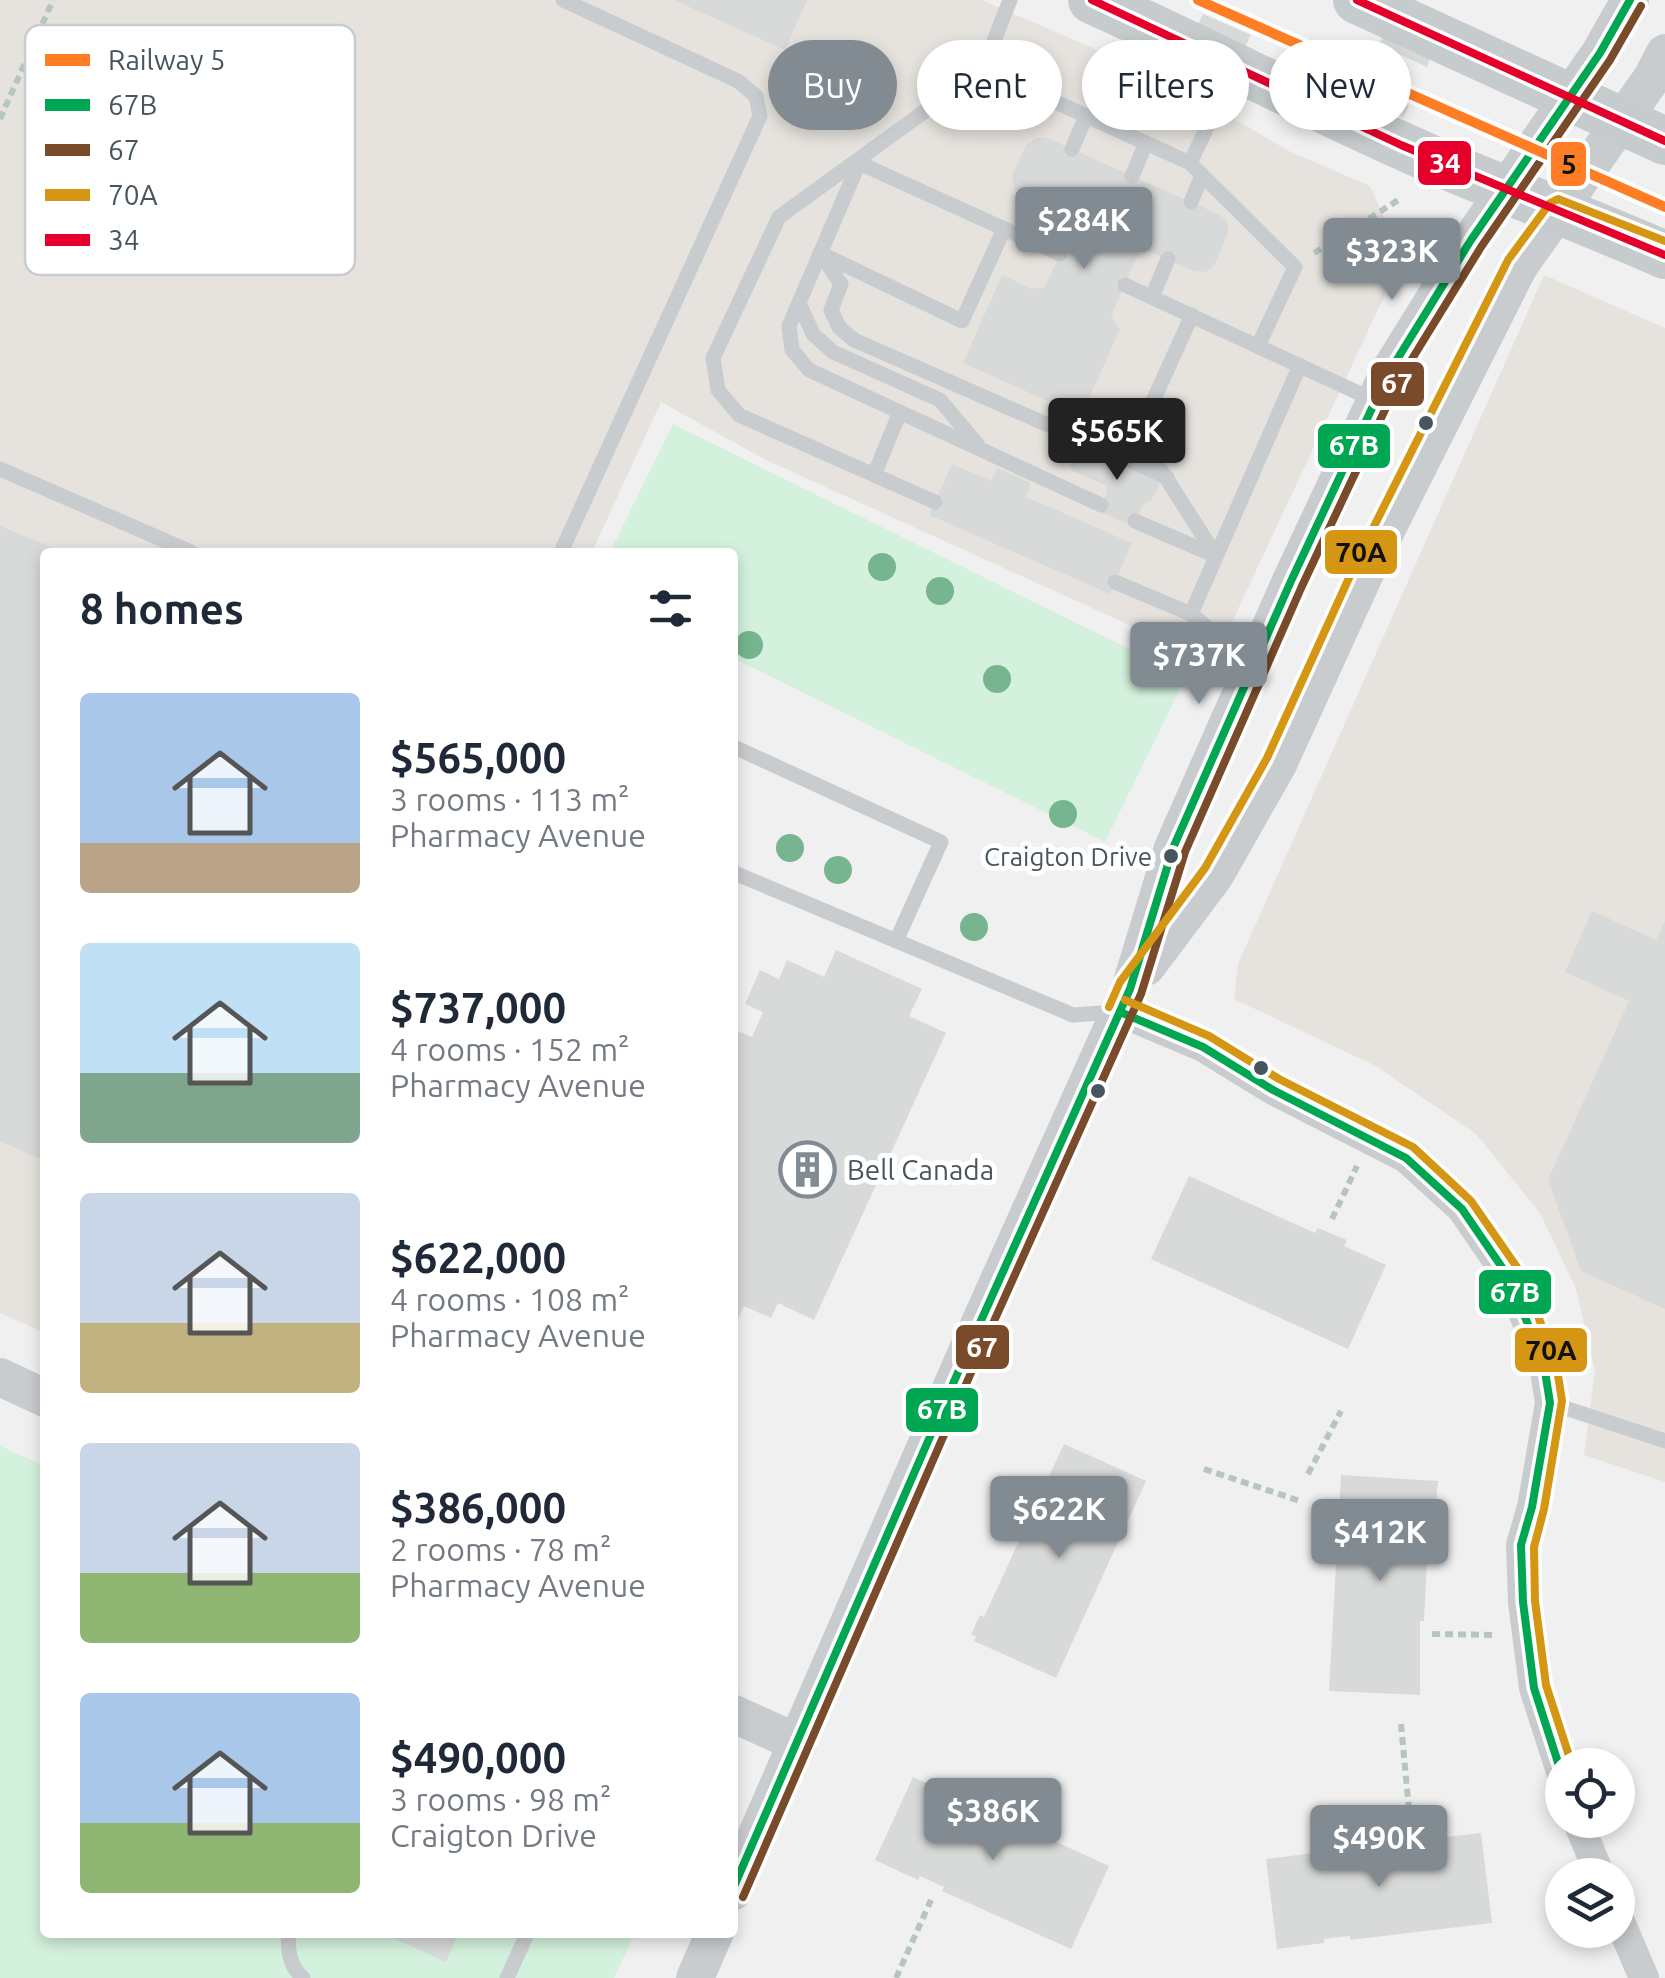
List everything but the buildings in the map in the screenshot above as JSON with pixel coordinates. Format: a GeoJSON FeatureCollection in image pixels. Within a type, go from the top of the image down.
{"type":"FeatureCollection","features":[{"type":"Feature","properties":{"kind":"main road"},"geometry":{"type":"LineString","coordinates":[[1092,0],[1182,40]]}},
{"type":"Feature","properties":{"kind":"main road"},"geometry":{"type":"LineString","coordinates":[[1356,0],[1665,141]]}},
{"type":"Feature","properties":{"kind":"main road"},"geometry":{"type":"LineString","coordinates":[[1249,77],[1665,255]]}},
{"type":"Feature","properties":{"kind":"street"},"geometry":{"type":"LineString","coordinates":[[738,1879],[1125,1000],[1173,848],[1376,400],[1398,357],[1600,53],[1630,0]]}},
{"type":"Feature","properties":{"kind":"street"},"geometry":{"type":"LineString","coordinates":[[1125,1000],[1215,874],[1278,764],[1396,510],[1520,266],[1665,53]]}},
{"type":"Feature","properties":{"kind":"street"},"geometry":{"type":"LineString","coordinates":[[1125,1000],[1273,1090],[1406,1158],[1462,1209],[1510,1279],[1544,1365],[1550,1404],[1521,1546],[1534,1688],[1553,1748]]}},
{"type":"Feature","properties":{"kind":"street"},"geometry":{"type":"LineString","coordinates":[[0,1377],[40,1396]]}},
{"type":"Feature","properties":{"kind":"street"},"geometry":{"type":"LineString","coordinates":[[738,1716],[798,1744]]}},
{"type":"Feature","properties":{"kind":"street"},"geometry":{"type":"LineString","coordinates":[[695,1978],[712,1938]]}},
{"type":"Feature","properties":{"kind":"street"},"geometry":{"type":"LineString","coordinates":[[1631,1948],[1644,1978]]}},
{"type":"Feature","properties":{"kind":"lane"},"geometry":{"type":"LineString","coordinates":[[563,0],[738,81],[756,96],[760,116],[563,548]]}},
{"type":"Feature","properties":{"kind":"lane"},"geometry":{"type":"LineString","coordinates":[[995,40],[1010,0]]}},
{"type":"Feature","properties":{"kind":"lane"},"geometry":{"type":"LineString","coordinates":[[917,119],[779,218],[712,358],[718,390],[738,416],[935,502]]}},
{"type":"Feature","properties":{"kind":"lane"},"geometry":{"type":"LineString","coordinates":[[1072,149],[1082,125]]}},
{"type":"Feature","properties":{"kind":"lane"},"geometry":{"type":"LineString","coordinates":[[1117,130],[1196,169],[1295,267],[1258,346]]}},
{"type":"Feature","properties":{"kind":"lane"},"geometry":{"type":"LineString","coordinates":[[1191,202],[1196,169],[1211,130]]}},
{"type":"Feature","properties":{"kind":"lane"},"geometry":{"type":"LineString","coordinates":[[1132,176],[1146,143]]}},
{"type":"Feature","properties":{"kind":"lane"},"geometry":{"type":"LineString","coordinates":[[859,162],[1060,254]]}},
{"type":"Feature","properties":{"kind":"lane"},"geometry":{"type":"LineString","coordinates":[[859,162],[789,326],[792,350],[808,370],[1102,505]]}},
{"type":"Feature","properties":{"kind":"lane"},"geometry":{"type":"LineString","coordinates":[[1032,242],[1048,206]]}},
{"type":"Feature","properties":{"kind":"lane"},"geometry":{"type":"LineString","coordinates":[[820,253],[962,321],[1004,229]]}},
{"type":"Feature","properties":{"kind":"lane"},"geometry":{"type":"LineString","coordinates":[[820,253],[841,284],[831,310],[839,327],[854,340],[1167,477]]}},
{"type":"Feature","properties":{"kind":"lane"},"geometry":{"type":"LineString","coordinates":[[1152,297],[1168,260]]}},
{"type":"Feature","properties":{"kind":"lane"},"geometry":{"type":"LineString","coordinates":[[1125,284],[1376,400]]}},
{"type":"Feature","properties":{"kind":"lane"},"geometry":{"type":"LineString","coordinates":[[799,302],[813,334],[833,352],[940,400],[982,450]]}},
{"type":"Feature","properties":{"kind":"lane"},"geometry":{"type":"LineString","coordinates":[[1192,315],[1138,434],[1216,556]]}},
{"type":"Feature","properties":{"kind":"lane"},"geometry":{"type":"LineString","coordinates":[[1191,614],[1300,365]]}},
{"type":"Feature","properties":{"kind":"lane"},"geometry":{"type":"LineString","coordinates":[[874,475],[900,412]]}},
{"type":"Feature","properties":{"kind":"lane"},"geometry":{"type":"LineString","coordinates":[[0,469],[182,548]]}},
{"type":"Feature","properties":{"kind":"lane"},"geometry":{"type":"LineString","coordinates":[[1135,521],[1216,556]]}},
{"type":"Feature","properties":{"kind":"lane"},"geometry":{"type":"LineString","coordinates":[[1115,582],[1191,614],[1224,641],[1258,657]]}},
{"type":"Feature","properties":{"kind":"lane"},"geometry":{"type":"LineString","coordinates":[[738,749],[941,842],[896,941]]}},
{"type":"Feature","properties":{"kind":"lane"},"geometry":{"type":"LineString","coordinates":[[738,875],[1073,1014],[1125,1000]]}},
{"type":"Feature","properties":{"kind":"lane"},"geometry":{"type":"LineString","coordinates":[[1550,1404],[1665,1441]]}},
{"type":"Feature","properties":{"kind":"lane"},"geometry":{"type":"LineString","coordinates":[[288,1938],[294,1970],[304,1978]]}},
{"type":"Feature","properties":{"kind":"lane"},"geometry":{"type":"LineString","coordinates":[[507,1978],[525,1938]]}},
{"type":"Feature","properties":{"kind":"path"},"geometry":{"type":"LineString","coordinates":[[43,25],[54,0]]}},
{"type":"Feature","properties":{"kind":"path"},"geometry":{"type":"LineString","coordinates":[[0,119],[25,64]]}},
{"type":"Feature","properties":{"kind":"path"},"geometry":{"type":"LineString","coordinates":[[1309,256],[1400,199]]}},
{"type":"Feature","properties":{"kind":"path"},"geometry":{"type":"LineString","coordinates":[[1332,1219],[1369,1139]]}},
{"type":"Feature","properties":{"kind":"path"},"geometry":{"type":"LineString","coordinates":[[1308,1474],[1341,1411]]}},
{"type":"Feature","properties":{"kind":"path"},"geometry":{"type":"LineString","coordinates":[[1204,1469],[1300,1501]]}},
{"type":"Feature","properties":{"kind":"path"},"geometry":{"type":"LineString","coordinates":[[1432,1634],[1527,1636]]}},
{"type":"Feature","properties":{"kind":"path"},"geometry":{"type":"LineString","coordinates":[[1401,1724],[1411,1830]]}},
{"type":"Feature","properties":{"kind":"path"},"geometry":{"type":"LineString","coordinates":[[896,1978],[931,1900]]}},
{"type":"Feature","properties":{"kind":"shaded area"},"geometry":{"type":"Polygon","coordinates":[[[0,0],[982,0],[1082,43],[1082,130],[1249,128],[1289,151],[1370,186],[1402,258],[1213,663],[766,460],[661,402],[594,548],[40,548],[40,1331],[0,1313],[0,0]]]}},
{"type":"Feature","properties":{"kind":"shaded area"},"geometry":{"type":"Polygon","coordinates":[[[1544,275],[1665,328],[1665,1482],[1584,1455],[1595,1371],[1576,1289],[1540,1213],[1476,1134],[1376,1066],[1234,999],[1238,964],[1544,275]]]}},
{"type":"Feature","properties":{"kind":"green space"},"geometry":{"type":"Polygon","coordinates":[[[673,424],[1186,677],[1105,842],[738,660],[738,548],[612,548],[673,424]]]}},
{"type":"Feature","properties":{"kind":"green space"},"geometry":{"type":"Polygon","coordinates":[[[0,1446],[40,1464],[40,1938],[633,1938],[614,1978],[0,1978],[0,1446]]]}},
{"type":"Feature","properties":{"kind":"rail line","name":"5"},"geometry":{"type":"LineString","coordinates":[[1198,0],[1665,207]]}},
{"type":"Feature","properties":{"kind":"transit line","name":"34"},"geometry":{"type":"LineString","coordinates":[[1092,0],[1401,145],[1665,255]]}},
{"type":"Feature","properties":{"kind":"transit line","name":"34"},"geometry":{"type":"LineString","coordinates":[[1357,0],[1665,141]]}},
{"type":"Feature","properties":{"kind":"transit line","name":"67B"},"geometry":{"type":"LineString","coordinates":[[738,1877],[1130,989],[1173,848],[1388,374],[1471,240],[1600,53],[1630,0]]}},
{"type":"Feature","properties":{"kind":"transit line","name":"67"},"geometry":{"type":"LineString","coordinates":[[743,1897],[1141,994],[1185,852],[1302,586],[1399,380],[1481,247],[1610,60],[1641,6]]}},
{"type":"Feature","properties":{"kind":"transit line","name":"70A"},"geometry":{"type":"LineString","coordinates":[[1109,1007],[1120,982],[1205,868],[1267,758],[1359,556],[1508,260],[1550,203],[1558,199],[1665,241]]}},
{"type":"Feature","properties":{"kind":"transit line","name":"70A"},"geometry":{"type":"LineString","coordinates":[[1125,1000],[1209,1036],[1279,1079],[1413,1147],[1471,1201],[1521,1273],[1556,1362],[1562,1401],[1534,1547],[1535,1601],[1546,1685],[1566,1748]]}},
{"type":"Feature","properties":{"kind":"transit line","name":"67B"},"geometry":{"type":"LineString","coordinates":[[1120,1012],[1203,1047],[1273,1090],[1406,1158],[1462,1209],[1510,1279],[1544,1365],[1550,1403],[1532,1507],[1521,1545],[1523,1602],[1534,1688],[1553,1748]]}},
{"type":"Feature","properties":{"kind":"place","name":"Craigton Drive"},"geometry":{"type":"Point","coordinates":[1171,856]}},
{"type":"Feature","properties":{"kind":"place","name":"Bell Canada"},"geometry":{"type":"Point","coordinates":[808,1170]}}]}
